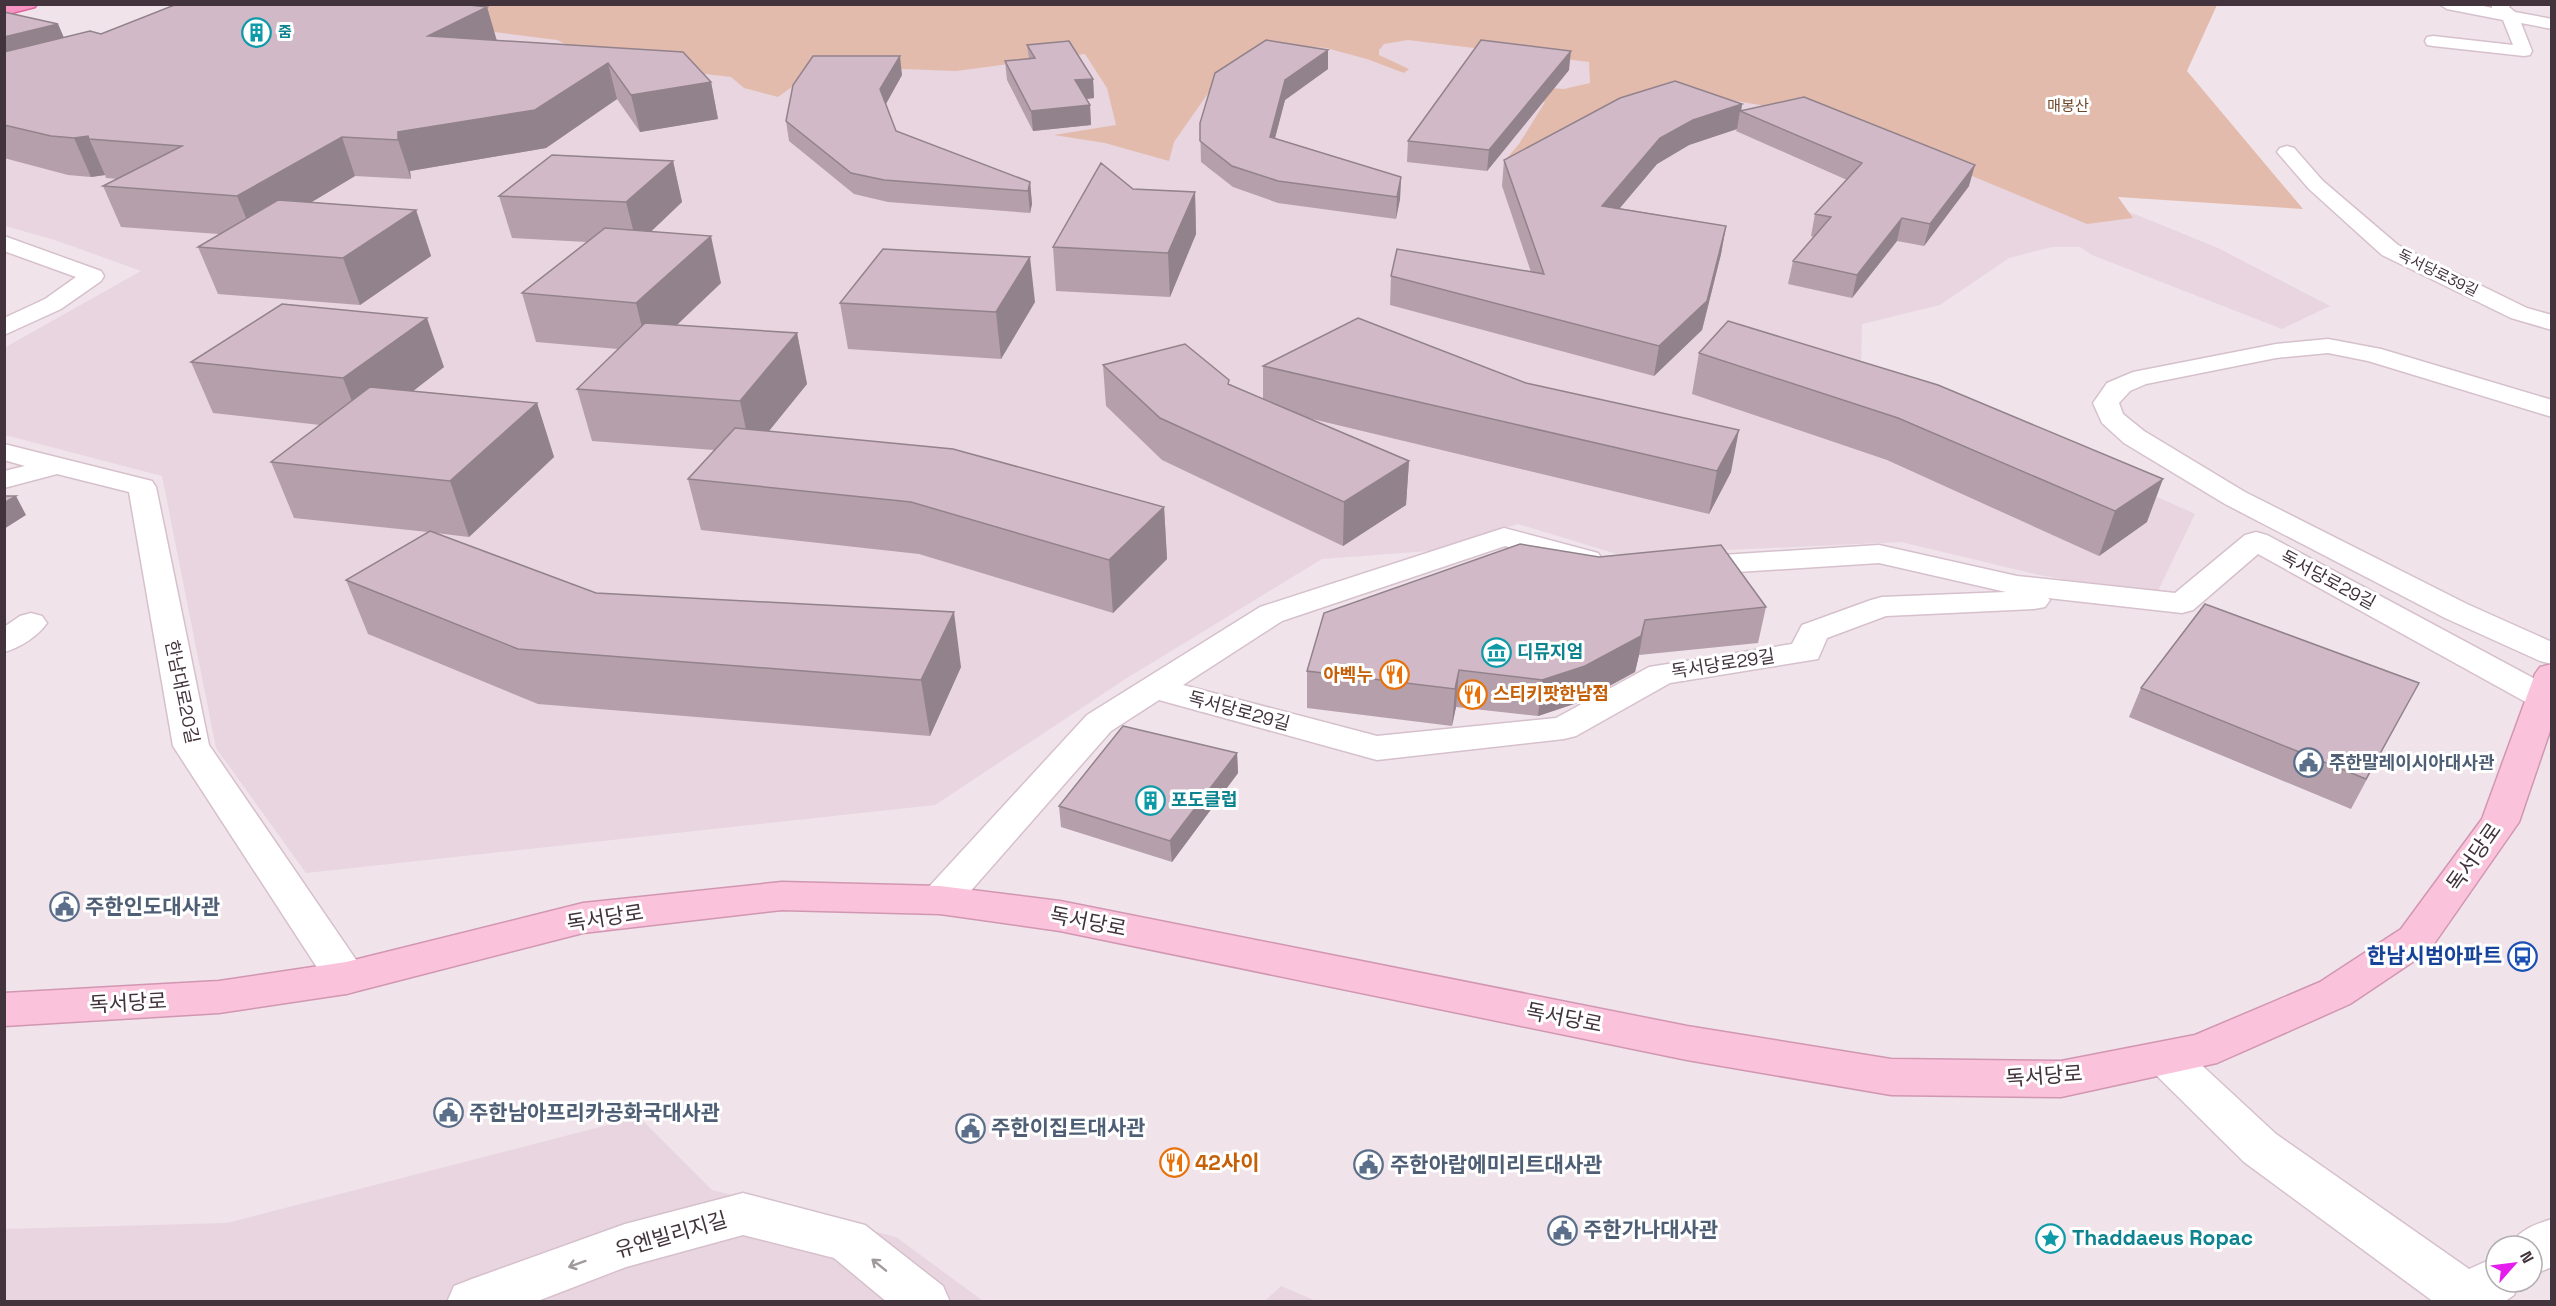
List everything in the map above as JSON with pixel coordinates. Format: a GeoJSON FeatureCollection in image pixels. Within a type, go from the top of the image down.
{"type":"FeatureCollection","features":[{"type":"Feature","properties":{"kind":"main road"},"geometry":{"type":"LineString","coordinates":[[4,10],[28,4]]}},
{"type":"Feature","properties":{"kind":"main road","name":"독서당로"},"geometry":{"type":"LineString","coordinates":[[4,1010],[219,997],[346,978],[583,918],[782,896],[940,900],[1060,916],[1676,1041],[1891,1077],[2061,1079],[2202,1052],[2335,993],[2415,940],[2500,822],[2547,686]]}},
{"type":"Feature","properties":{"kind":"street"},"geometry":{"type":"LineString","coordinates":[[2447,4],[2507,10],[2552,24]]}},
{"type":"Feature","properties":{"kind":"street"},"geometry":{"type":"LineString","coordinates":[[2433,41],[2524,51],[2507,10]]}},
{"type":"Feature","properties":{"kind":"street","name":"독서당로39길"},"geometry":{"type":"LineString","coordinates":[[2287,152],[2316,185],[2390,250],[2519,313],[2552,323]]}},
{"type":"Feature","properties":{"kind":"street"},"geometry":{"type":"LineString","coordinates":[[4,243],[93,276],[53,304],[4,328]]}},
{"type":"Feature","properties":{"kind":"street"},"geometry":{"type":"LineString","coordinates":[[2552,409],[2372,354],[2328,346],[2276,351],[2122,382],[2113,389],[2106,403],[2111,417],[2134,437],[2235,498],[2424,595],[2552,654]]}},
{"type":"Feature","properties":{"kind":"street","name":"한남대로20길"},"geometry":{"type":"LineString","coordinates":[[4,452],[142,487],[191,746],[346,978]]}},
{"type":"Feature","properties":{"kind":"street"},"geometry":{"type":"LineString","coordinates":[[4,480],[57,465]]}},
{"type":"Feature","properties":{"kind":"street","name":"독서당로29길"},"geometry":{"type":"LineString","coordinates":[[940,900],[1099,723],[1271,614],[1504,537],[1619,567]]}},
{"type":"Feature","properties":{"kind":"street","name":"독서당로29길"},"geometry":{"type":"LineString","coordinates":[[1666,568],[1879,554],[2017,585],[2182,603],[2256,541],[2547,686]]}},
{"type":"Feature","properties":{"kind":"street","name":"독서당로29길"},"geometry":{"type":"LineString","coordinates":[[1155,688],[1377,748],[1564,728],[1661,674],[1806,652],[1813,632],[1882,607],[2116,596]]}},
{"type":"Feature","properties":{"kind":"street"},"geometry":{"type":"LineString","coordinates":[[4,642],[31,623]]}},
{"type":"Feature","properties":{"kind":"street"},"geometry":{"type":"LineString","coordinates":[[2166,1058],[2260,1148],[2469,1298],[2484,1287]]}},
{"type":"Feature","properties":{"kind":"street","name":"유엔빌리지길"},"geometry":{"type":"LineString","coordinates":[[472,1302],[624,1246],[743,1215],[848,1240],[925,1302]]}},
{"type":"Feature","properties":{"kind":"shaded area"},"geometry":{"type":"Polygon","coordinates":[[[211,22],[1401,31],[1782,92],[2137,215],[2218,248],[2330,306],[2282,329],[2092,255],[2080,247],[2052,247],[2009,258],[1940,305],[1862,324],[1861,364],[2195,514],[2156,595],[2039,575],[1901,542],[1620,555],[1518,524],[1429,551],[1322,559],[1127,678],[935,805],[306,873],[216,748],[162,476],[5,435],[4,348],[141,271],[58,241],[5,226],[5,82],[211,22]]]}},
{"type":"Feature","properties":{"kind":"shaded area"},"geometry":{"type":"Polygon","coordinates":[[[639,1117],[712,1190],[896,1237],[983,1301],[5,1301],[4,1229],[227,1223],[639,1117]]]}},
{"type":"Feature","properties":{"kind":"shaded area"},"geometry":{"type":"Polygon","coordinates":[[[1281,1286],[1316,1301],[1265,1301],[1281,1286]]]}},
{"type":"Feature","properties":{"kind":"green space","name":"매봉산"},"geometry":{"type":"Polygon","coordinates":[[[374,4],[2217,5],[2187,71],[2303,209],[2118,197],[2133,218],[2087,224],[1965,173],[1777,108],[1725,99],[1507,158],[1519,144],[1545,102],[1500,94],[1500,84],[1564,89],[1590,83],[1589,62],[1408,40],[1384,44],[1379,50],[1379,55],[1409,69],[1404,73],[1367,59],[1326,48],[1293,45],[1218,79],[1174,142],[1169,161],[1105,143],[1054,135],[1116,125],[1107,88],[1085,54],[956,71],[821,66],[778,97],[744,88],[731,77],[661,69],[586,54],[557,40],[359,15],[374,4]]]}},
{"type":"Feature","properties":{"kind":"building"},"geometry":{"type":"Polygon","coordinates":[[[177,4],[460,4],[487,7],[428,36],[683,52],[711,82],[631,95],[608,63],[535,110],[398,132],[398,140],[342,137],[237,196],[103,186],[182,146],[89,139],[88,136],[74,138],[51,136],[4,125],[4,52],[90,31],[101,34],[177,4]]]}},
{"type":"Feature","properties":{"kind":"building"},"geometry":{"type":"Polygon","coordinates":[[[4,12],[58,24],[4,37],[4,12]]]}},
{"type":"Feature","properties":{"kind":"building"},"geometry":{"type":"Polygon","coordinates":[[[1266,40],[1328,50],[1285,80],[1270,137],[1401,177],[1397,197],[1278,181],[1232,166],[1200,141],[1200,123],[1215,73],[1266,40]]]}},
{"type":"Feature","properties":{"kind":"building"},"geometry":{"type":"Polygon","coordinates":[[[1481,40],[1571,51],[1489,150],[1408,141],[1481,40]]]}},
{"type":"Feature","properties":{"kind":"building"},"geometry":{"type":"Polygon","coordinates":[[[1069,41],[1093,79],[1075,80],[1090,105],[1031,111],[1005,61],[1035,58],[1027,45],[1069,41]]]}},
{"type":"Feature","properties":{"kind":"building"},"geometry":{"type":"Polygon","coordinates":[[[813,56],[900,56],[880,89],[896,131],[1030,182],[1028,191],[884,180],[851,173],[786,121],[793,85],[813,56]]]}},
{"type":"Feature","properties":{"kind":"building"},"geometry":{"type":"Polygon","coordinates":[[[1675,81],[1742,104],[1693,120],[1660,138],[1602,206],[1726,226],[1707,301],[1659,346],[1391,276],[1397,249],[1544,274],[1504,160],[1620,98],[1675,81]]]}},
{"type":"Feature","properties":{"kind":"building"},"geometry":{"type":"Polygon","coordinates":[[[1804,97],[1975,165],[1930,224],[1902,218],[1857,275],[1793,261],[1831,217],[1815,214],[1862,163],[1740,111],[1804,97]]]}},
{"type":"Feature","properties":{"kind":"building"},"geometry":{"type":"Polygon","coordinates":[[[552,155],[673,161],[626,202],[499,196],[552,155]]]}},
{"type":"Feature","properties":{"kind":"building"},"geometry":{"type":"Polygon","coordinates":[[[1101,163],[1133,189],[1195,192],[1168,253],[1053,247],[1101,163]]]}},
{"type":"Feature","properties":{"kind":"building"},"geometry":{"type":"Polygon","coordinates":[[[278,200],[416,210],[343,258],[198,247],[278,200]]]}},
{"type":"Feature","properties":{"kind":"building"},"geometry":{"type":"Polygon","coordinates":[[[605,228],[711,236],[636,303],[522,293],[605,228]]]}},
{"type":"Feature","properties":{"kind":"building"},"geometry":{"type":"Polygon","coordinates":[[[883,249],[1030,257],[996,312],[840,303],[883,249]]]}},
{"type":"Feature","properties":{"kind":"building"},"geometry":{"type":"Polygon","coordinates":[[[282,304],[427,318],[343,378],[191,362],[282,304]]]}},
{"type":"Feature","properties":{"kind":"building"},"geometry":{"type":"Polygon","coordinates":[[[1358,318],[1526,383],[1739,430],[1717,471],[1263,366],[1358,318]]]}},
{"type":"Feature","properties":{"kind":"building"},"geometry":{"type":"Polygon","coordinates":[[[1728,321],[1938,385],[2163,479],[2115,511],[1898,418],[1699,353],[1728,321]]]}},
{"type":"Feature","properties":{"kind":"building"},"geometry":{"type":"Polygon","coordinates":[[[645,323],[797,333],[740,401],[577,389],[645,323]]]}},
{"type":"Feature","properties":{"kind":"building"},"geometry":{"type":"Polygon","coordinates":[[[1185,344],[1229,380],[1228,384],[1409,461],[1344,502],[1160,418],[1103,365],[1185,344]]]}},
{"type":"Feature","properties":{"kind":"building"},"geometry":{"type":"Polygon","coordinates":[[[370,387],[537,403],[450,481],[271,462],[370,387]]]}},
{"type":"Feature","properties":{"kind":"building"},"geometry":{"type":"Polygon","coordinates":[[[735,428],[953,449],[1164,507],[1109,560],[911,502],[688,479],[735,428]]]}},
{"type":"Feature","properties":{"kind":"building"},"geometry":{"type":"Polygon","coordinates":[[[4,496],[16,496],[4,503],[4,496]]]}},
{"type":"Feature","properties":{"kind":"building"},"geometry":{"type":"Polygon","coordinates":[[[430,531],[596,593],[954,612],[921,680],[518,649],[346,580],[430,531]]]}},
{"type":"Feature","properties":{"kind":"building","name":"디뮤지엄"},"geometry":{"type":"Polygon","coordinates":[[[1520,544],[1599,557],[1721,545],[1766,607],[1645,620],[1641,636],[1585,666],[1542,680],[1459,670],[1455,689],[1307,671],[1324,613],[1520,544]]]}},
{"type":"Feature","properties":{"kind":"building","name":"주한말레이시아대사관"},"geometry":{"type":"Polygon","coordinates":[[[2205,604],[2419,683],[2366,779],[2141,688],[2205,604]]]}},
{"type":"Feature","properties":{"kind":"building","name":"포도클럽"},"geometry":{"type":"Polygon","coordinates":[[[1123,726],[1237,753],[1170,841],[1059,806],[1123,726]]]}},
{"type":"Feature","properties":{"kind":"place","name":"줌"},"geometry":{"type":"Point","coordinates":[257,32]}},
{"type":"Feature","properties":{"kind":"place","name":"디뮤지엄"},"geometry":{"type":"Point","coordinates":[1496,652]}},
{"type":"Feature","properties":{"kind":"place","name":"아벡누"},"geometry":{"type":"Point","coordinates":[1394,675]}},
{"type":"Feature","properties":{"kind":"place","name":"스티키팟한남점"},"geometry":{"type":"Point","coordinates":[1472,694]}},
{"type":"Feature","properties":{"kind":"place","name":"주한말레이시아대사관"},"geometry":{"type":"Point","coordinates":[2308,763]}},
{"type":"Feature","properties":{"kind":"place","name":"포도클럽"},"geometry":{"type":"Point","coordinates":[1150,800]}},
{"type":"Feature","properties":{"kind":"place","name":"주한인도대사관"},"geometry":{"type":"Point","coordinates":[64,907]}},
{"type":"Feature","properties":{"kind":"place","name":"한남시범아파트"},"geometry":{"type":"Point","coordinates":[2523,956]}},
{"type":"Feature","properties":{"kind":"place","name":"주한남아프리카공화국대사관"},"geometry":{"type":"Point","coordinates":[448,1113]}},
{"type":"Feature","properties":{"kind":"place","name":"주한이집트대사관"},"geometry":{"type":"Point","coordinates":[970,1128]}},
{"type":"Feature","properties":{"kind":"place","name":"42사이"},"geometry":{"type":"Point","coordinates":[1174,1163]}},
{"type":"Feature","properties":{"kind":"place","name":"주한아랍에미리트대사관"},"geometry":{"type":"Point","coordinates":[1369,1165]}},
{"type":"Feature","properties":{"kind":"place","name":"주한가나대사관"},"geometry":{"type":"Point","coordinates":[1562,1230]}},
{"type":"Feature","properties":{"kind":"place","name":"Thaddaeus Ropac"},"geometry":{"type":"Point","coordinates":[2051,1238]}}]}
